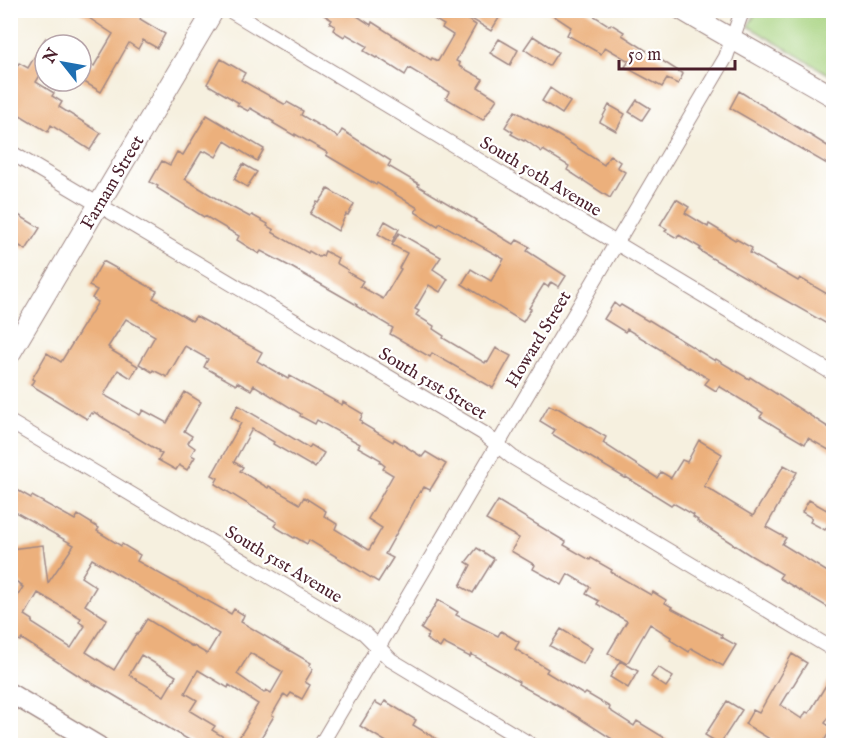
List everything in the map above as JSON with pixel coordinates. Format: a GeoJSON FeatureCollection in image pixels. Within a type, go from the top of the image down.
{"type":"FeatureCollection","features":[{"type":"Feature","properties":{"kind":"main road","name":"Farnam Street"},"geometry":{"type":"LineString","coordinates":[[10,354],[214,10]]}},
{"type":"Feature","properties":{"kind":"main road"},"geometry":{"type":"LineString","coordinates":[[682,10],[834,97]]}},
{"type":"Feature","properties":{"kind":"street","name":"South 50th Avenue"},"geometry":{"type":"LineString","coordinates":[[229,10],[834,374]]}},
{"type":"Feature","properties":{"kind":"street","name":"Howard Street"},"geometry":{"type":"LineString","coordinates":[[320,746],[726,57],[744,10]]}},
{"type":"Feature","properties":{"kind":"street","name":"South 51st Street"},"geometry":{"type":"LineString","coordinates":[[10,152],[483,434],[512,457],[834,650]]}},
{"type":"Feature","properties":{"kind":"street","name":"South 51st Avenue"},"geometry":{"type":"LineString","coordinates":[[10,422],[364,633],[391,660],[533,746]]}},
{"type":"Feature","properties":{"kind":"street"},"geometry":{"type":"LineString","coordinates":[[10,693],[99,746]]}},
{"type":"Feature","properties":{"kind":"green space"},"geometry":{"type":"Polygon","coordinates":[[[757,11],[833,11],[833,77],[748,26],[757,11]]]}},
{"type":"Feature","properties":{"kind":"building"},"geometry":{"type":"Polygon","coordinates":[[[77,10],[145,10],[140,19],[165,34],[157,48],[143,40],[138,49],[129,43],[101,92],[93,87],[93,65],[113,34],[77,10]]]}},
{"type":"Feature","properties":{"kind":"building"},"geometry":{"type":"Polygon","coordinates":[[[316,10],[348,10],[371,25],[372,22],[431,60],[432,58],[438,61],[453,35],[442,28],[444,25],[419,10],[453,10],[476,25],[456,61],[460,63],[459,66],[483,79],[478,87],[497,99],[483,120],[446,98],[449,92],[409,68],[405,75],[364,51],[367,46],[346,34],[344,37],[333,30],[335,26],[330,23],[332,20],[316,10]]]}},
{"type":"Feature","properties":{"kind":"building"},"geometry":{"type":"Polygon","coordinates":[[[475,10],[485,10],[499,18],[491,31],[470,18],[475,10]]]}},
{"type":"Feature","properties":{"kind":"building"},"geometry":{"type":"Polygon","coordinates":[[[545,10],[585,10],[610,26],[611,24],[624,32],[622,35],[683,74],[678,84],[667,79],[662,87],[625,67],[629,61],[605,47],[601,54],[567,35],[571,27],[545,10]]]}},
{"type":"Feature","properties":{"kind":"building"},"geometry":{"type":"Polygon","coordinates":[[[533,36],[558,52],[549,66],[524,49],[533,36]]]}},
{"type":"Feature","properties":{"kind":"building"},"geometry":{"type":"Polygon","coordinates":[[[499,39],[518,50],[510,65],[490,53],[499,39]]]}},
{"type":"Feature","properties":{"kind":"building"},"geometry":{"type":"Polygon","coordinates":[[[33,59],[33,93],[54,93],[52,96],[62,102],[59,107],[101,133],[90,150],[51,125],[48,132],[10,109],[10,77],[19,63],[28,68],[33,59]]]}},
{"type":"Feature","properties":{"kind":"building"},"geometry":{"type":"Polygon","coordinates":[[[221,59],[245,73],[241,80],[284,104],[287,102],[303,111],[301,115],[338,137],[342,130],[391,161],[388,166],[419,184],[418,186],[511,243],[514,244],[517,240],[530,247],[527,251],[566,276],[559,287],[551,282],[548,287],[544,284],[523,322],[462,284],[471,269],[491,281],[504,259],[440,223],[438,226],[415,212],[418,208],[250,108],[248,111],[237,105],[239,103],[207,84],[221,59]]]}},
{"type":"Feature","properties":{"kind":"building"},"geometry":{"type":"Polygon","coordinates":[[[550,88],[570,102],[562,114],[542,101],[550,88]]]}},
{"type":"Feature","properties":{"kind":"building"},"geometry":{"type":"Polygon","coordinates":[[[739,91],[834,150],[834,168],[730,108],[739,91]]]}},
{"type":"Feature","properties":{"kind":"building"},"geometry":{"type":"Polygon","coordinates":[[[637,100],[650,108],[642,120],[629,112],[637,100]]]}},
{"type":"Feature","properties":{"kind":"building"},"geometry":{"type":"Polygon","coordinates":[[[609,105],[625,114],[616,131],[600,122],[609,105]]]}},
{"type":"Feature","properties":{"kind":"building"},"geometry":{"type":"Polygon","coordinates":[[[515,111],[604,165],[610,155],[620,162],[617,167],[625,172],[610,198],[567,170],[569,166],[511,134],[513,132],[505,127],[515,111]]]}},
{"type":"Feature","properties":{"kind":"building"},"geometry":{"type":"Polygon","coordinates":[[[207,115],[264,149],[257,161],[225,141],[216,157],[202,151],[185,179],[222,202],[268,224],[267,226],[274,230],[272,232],[308,253],[309,251],[319,257],[323,256],[325,251],[338,258],[336,263],[363,281],[360,286],[383,299],[401,269],[399,268],[407,253],[392,245],[399,233],[441,257],[433,269],[448,279],[440,292],[429,285],[415,309],[419,311],[416,315],[434,326],[433,329],[444,336],[443,338],[485,363],[488,362],[496,348],[511,356],[493,388],[432,353],[430,357],[390,334],[393,328],[357,305],[261,251],[259,254],[237,240],[239,236],[204,217],[150,182],[162,161],[170,165],[177,152],[183,155],[207,115]]]}},
{"type":"Feature","properties":{"kind":"building"},"geometry":{"type":"Polygon","coordinates":[[[243,164],[257,172],[247,187],[234,179],[243,164]]]}},
{"type":"Feature","properties":{"kind":"building"},"geometry":{"type":"Polygon","coordinates":[[[328,189],[354,204],[338,231],[310,214],[328,189]]]}},
{"type":"Feature","properties":{"kind":"building"},"geometry":{"type":"Polygon","coordinates":[[[676,199],[689,207],[685,213],[752,248],[750,253],[798,281],[800,278],[834,298],[834,328],[710,257],[699,250],[701,248],[679,235],[677,238],[665,231],[667,229],[660,225],[676,199]]]}},
{"type":"Feature","properties":{"kind":"building"},"geometry":{"type":"Polygon","coordinates":[[[10,210],[40,228],[26,250],[10,240],[10,210]]]}},
{"type":"Feature","properties":{"kind":"building"},"geometry":{"type":"Polygon","coordinates":[[[385,221],[399,229],[392,242],[378,234],[385,221]]]}},
{"type":"Feature","properties":{"kind":"building"},"geometry":{"type":"Polygon","coordinates":[[[103,261],[157,291],[153,298],[192,321],[196,316],[262,352],[257,361],[288,379],[290,376],[363,414],[361,423],[393,442],[394,439],[422,457],[426,452],[446,464],[430,490],[424,487],[420,491],[385,554],[393,558],[378,582],[309,540],[307,544],[274,526],[277,522],[215,484],[218,478],[212,475],[241,423],[231,417],[238,405],[309,448],[311,445],[324,453],[315,468],[252,429],[234,462],[243,467],[240,471],[300,504],[304,497],[326,511],[324,516],[337,524],[335,529],[369,550],[382,528],[368,519],[393,475],[383,469],[385,466],[380,462],[381,460],[358,447],[360,444],[317,420],[315,424],[300,416],[301,414],[254,385],[251,390],[237,382],[236,385],[204,367],[208,359],[185,346],[167,377],[153,370],[152,372],[139,364],[155,336],[126,319],[108,347],[138,366],[131,378],[118,370],[104,395],[140,415],[143,410],[167,423],[185,392],[201,402],[184,431],[192,436],[188,443],[195,448],[191,455],[195,457],[187,470],[179,465],[176,470],[158,460],[162,454],[159,451],[94,412],[87,419],[31,385],[47,353],[61,362],[98,302],[92,298],[97,290],[89,286],[103,261]]]}},
{"type":"Feature","properties":{"kind":"building"},"geometry":{"type":"Polygon","coordinates":[[[614,303],[649,320],[715,361],[716,359],[749,379],[750,377],[834,431],[834,453],[808,438],[805,444],[760,417],[763,413],[719,386],[716,391],[705,384],[709,379],[627,329],[625,332],[604,319],[614,303]]]}},
{"type":"Feature","properties":{"kind":"building"},"geometry":{"type":"Polygon","coordinates":[[[549,405],[606,437],[603,443],[657,478],[661,472],[671,478],[682,460],[687,462],[699,440],[722,454],[704,486],[753,516],[784,465],[797,472],[766,527],[786,538],[782,544],[834,576],[834,611],[779,578],[782,574],[697,521],[694,515],[673,503],[671,505],[552,434],[555,430],[540,421],[549,405]]]}},
{"type":"Feature","properties":{"kind":"building"},"geometry":{"type":"Polygon","coordinates":[[[10,486],[75,520],[78,515],[99,528],[97,531],[140,555],[137,561],[231,614],[234,609],[244,615],[241,622],[311,663],[309,666],[313,669],[305,682],[310,685],[302,699],[291,693],[288,697],[284,694],[256,746],[199,746],[81,677],[22,639],[20,641],[10,635],[10,608],[23,587],[10,578],[10,549],[43,545],[48,583],[74,545],[10,509],[10,486]],[[92,559],[81,577],[96,587],[85,605],[107,619],[86,652],[114,670],[147,619],[207,654],[219,634],[92,559]],[[38,593],[25,615],[33,620],[32,623],[71,648],[85,626],[79,622],[81,618],[38,593]],[[250,653],[237,674],[264,693],[266,690],[271,693],[283,672],[250,653]],[[141,655],[129,675],[164,696],[176,676],[141,655]],[[198,670],[185,693],[197,700],[190,711],[215,726],[212,730],[235,744],[258,704],[229,685],[228,688],[198,670]]]}},
{"type":"Feature","properties":{"kind":"building"},"geometry":{"type":"Polygon","coordinates":[[[809,500],[834,514],[825,530],[810,522],[812,518],[802,512],[809,500]]]}},
{"type":"Feature","properties":{"kind":"building"},"geometry":{"type":"Polygon","coordinates":[[[498,501],[566,542],[564,545],[612,570],[611,572],[651,595],[653,592],[666,600],[665,603],[671,608],[736,645],[723,666],[691,648],[689,652],[650,624],[627,664],[608,653],[627,621],[597,604],[599,601],[586,594],[590,587],[568,574],[562,585],[533,569],[535,565],[511,551],[519,538],[486,520],[498,501]]]}},
{"type":"Feature","properties":{"kind":"building"},"geometry":{"type":"Polygon","coordinates":[[[477,548],[494,559],[473,593],[460,586],[471,565],[466,562],[477,548]]]}},
{"type":"Feature","properties":{"kind":"building"},"geometry":{"type":"Polygon","coordinates":[[[438,600],[458,612],[456,615],[498,636],[501,631],[519,642],[515,649],[548,669],[546,672],[584,695],[586,693],[610,707],[609,710],[634,726],[637,721],[678,746],[623,746],[471,654],[470,657],[443,643],[440,648],[426,639],[429,634],[421,629],[438,600]]]}},
{"type":"Feature","properties":{"kind":"building"},"geometry":{"type":"Polygon","coordinates":[[[561,629],[592,648],[583,664],[550,646],[561,629]]]}},
{"type":"Feature","properties":{"kind":"building"},"geometry":{"type":"Polygon","coordinates":[[[792,654],[807,663],[781,705],[802,719],[806,712],[809,713],[834,672],[834,709],[825,723],[832,728],[821,746],[781,746],[745,724],[753,710],[759,713],[792,654]]]}},
{"type":"Feature","properties":{"kind":"building"},"geometry":{"type":"Polygon","coordinates":[[[620,661],[638,671],[628,688],[610,677],[620,661]]]}},
{"type":"Feature","properties":{"kind":"building"},"geometry":{"type":"Polygon","coordinates":[[[658,667],[673,677],[666,687],[651,677],[658,667]]]}},
{"type":"Feature","properties":{"kind":"building"},"geometry":{"type":"Polygon","coordinates":[[[385,701],[416,720],[413,725],[448,746],[393,746],[360,726],[375,702],[382,706],[385,701]]]}},
{"type":"Feature","properties":{"kind":"building"},"geometry":{"type":"Polygon","coordinates":[[[727,701],[742,710],[720,744],[705,735],[727,701]]]}}]}
